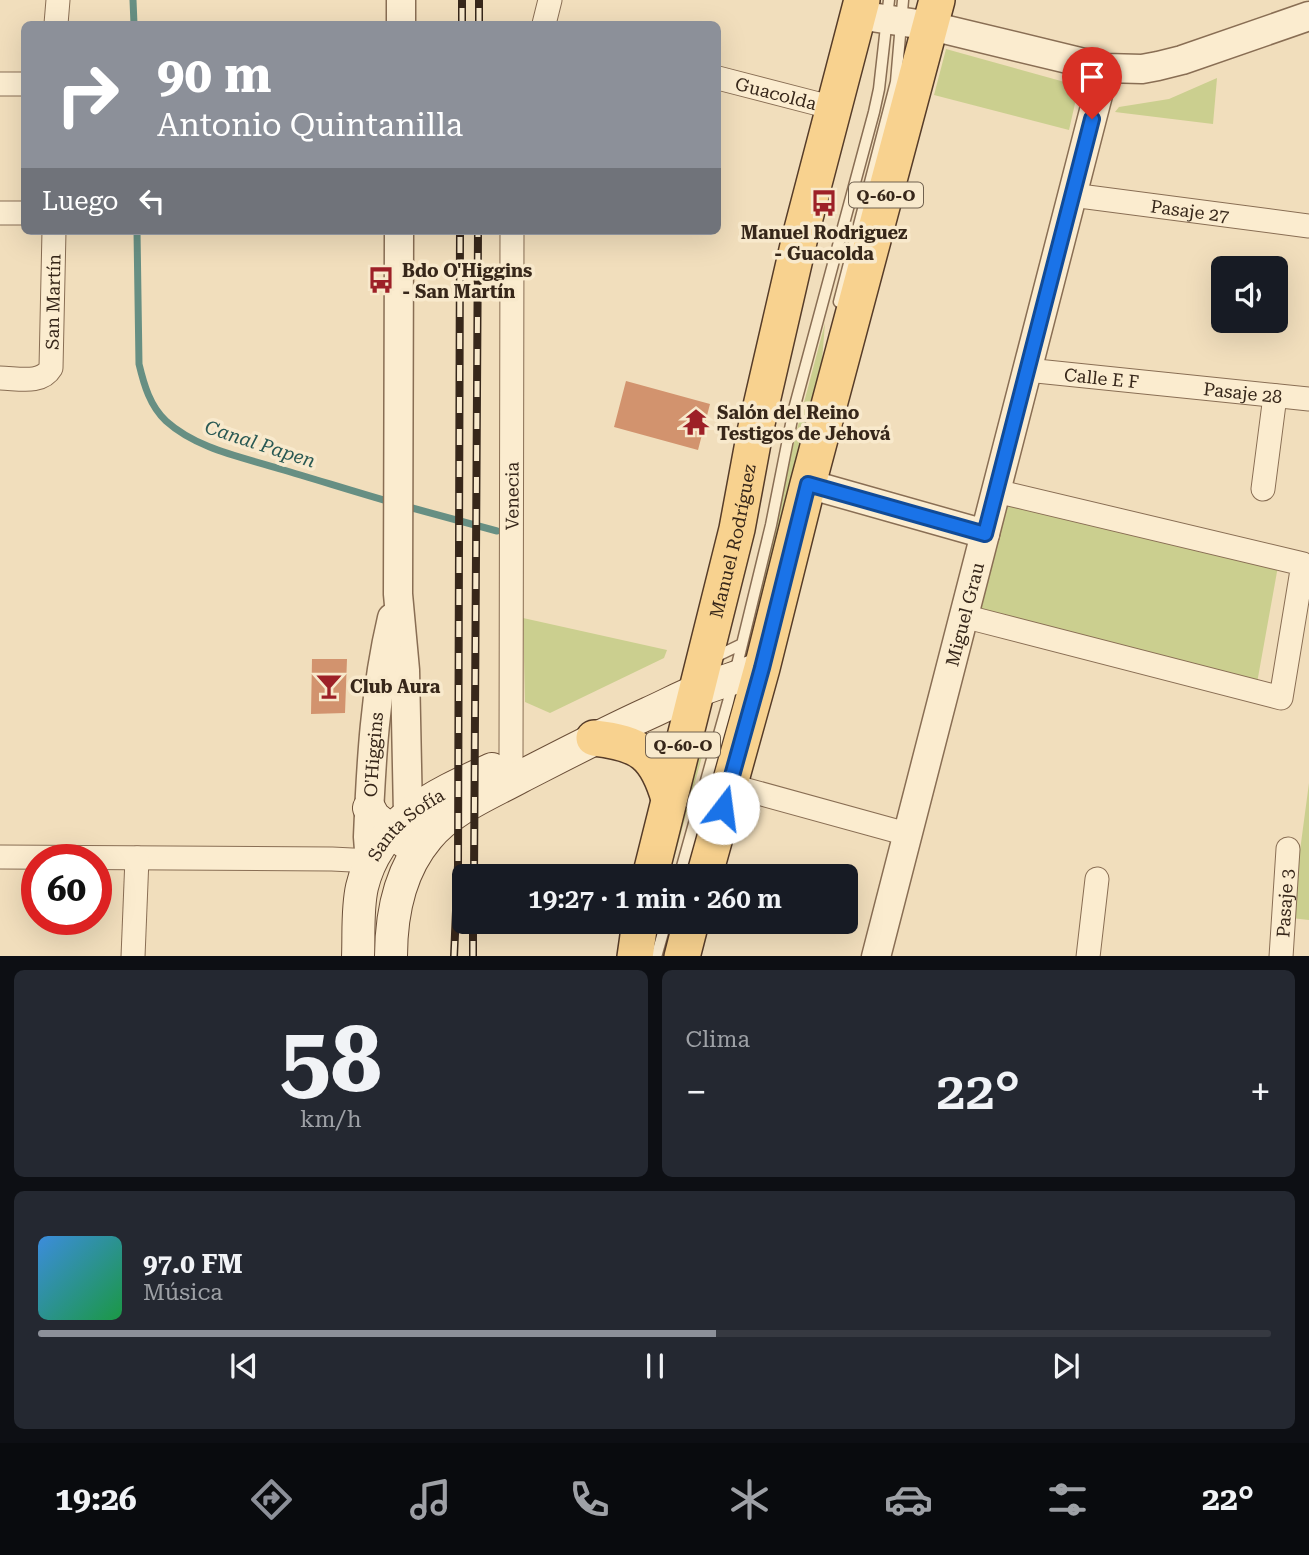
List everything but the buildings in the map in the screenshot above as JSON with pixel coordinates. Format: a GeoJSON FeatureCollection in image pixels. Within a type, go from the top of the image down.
{"type":"FeatureCollection","features":[{"type":"Feature","properties":{"kind":"main road","name":"Manuel Rodríguez"},"geometry":{"type":"LineString","coordinates":[[653,864],[737,529],[755,432],[800,237],[834,108],[896,10]]}},
{"type":"Feature","properties":{"kind":"main road","name":"Q-60-O"},"geometry":{"type":"LineString","coordinates":[[708,864],[729,785],[746,664],[808,484],[839,348],[896,10]]}},
{"type":"Feature","properties":{"kind":"main road","name":"Santa Sofía"},"geometry":{"type":"LineString","coordinates":[[372,861],[399,823],[437,796],[510,760],[700,677],[746,664]]}},
{"type":"Feature","properties":{"kind":"main road","name":"Santa Sofía"},"geometry":{"type":"LineString","coordinates":[[418,851],[436,827],[457,811],[594,738],[700,677]]}},
{"type":"Feature","properties":{"kind":"main road"},"geometry":{"type":"LineString","coordinates":[[594,738],[622,743],[636,748],[648,757],[659,772],[669,799]]}},
{"type":"Feature","properties":{"kind":"main road"},"geometry":{"type":"LineString","coordinates":[[369,808],[374,817],[399,823],[418,851],[398,896],[391,956]]}},
{"type":"Feature","properties":{"kind":"main road","name":"O'Higgins"},"geometry":{"type":"LineString","coordinates":[[358,956],[361,890],[372,861]]}},
{"type":"Feature","properties":{"kind":"main road"},"geometry":{"type":"LineString","coordinates":[[635,956],[638,934]]}},
{"type":"Feature","properties":{"kind":"main road"},"geometry":{"type":"LineString","coordinates":[[682,956],[688,934]]}},
{"type":"Feature","properties":{"kind":"street"},"geometry":{"type":"LineString","coordinates":[[56,21],[58,0]]}},
{"type":"Feature","properties":{"kind":"street"},"geometry":{"type":"LineString","coordinates":[[401,0],[401,21]]}},
{"type":"Feature","properties":{"kind":"street"},"geometry":{"type":"LineString","coordinates":[[545,21],[550,0]]}},
{"type":"Feature","properties":{"kind":"street"},"geometry":{"type":"LineString","coordinates":[[896,10],[1105,68],[1142,69],[1170,63],[1309,16]]}},
{"type":"Feature","properties":{"kind":"street","name":"Miguel Grau"},"geometry":{"type":"LineString","coordinates":[[876,956],[1105,68]]}},
{"type":"Feature","properties":{"kind":"street","name":"Guacolda"},"geometry":{"type":"LineString","coordinates":[[721,79],[834,108]]}},
{"type":"Feature","properties":{"kind":"street"},"geometry":{"type":"LineString","coordinates":[[0,84],[21,84]]}},
{"type":"Feature","properties":{"kind":"street","name":"Pasaje 27"},"geometry":{"type":"LineString","coordinates":[[1072,195],[1309,226]]}},
{"type":"Feature","properties":{"kind":"street"},"geometry":{"type":"LineString","coordinates":[[0,213],[21,213]]}},
{"type":"Feature","properties":{"kind":"street","name":"San Martín"},"geometry":{"type":"LineString","coordinates":[[0,378],[36,379],[48,374],[51,368],[54,235]]}},
{"type":"Feature","properties":{"kind":"street","name":"O'Higgins"},"geometry":{"type":"LineString","coordinates":[[399,823],[405,670],[398,594],[400,235]]}},
{"type":"Feature","properties":{"kind":"street","name":"Venecia"},"geometry":{"type":"LineString","coordinates":[[510,760],[512,235]]}},
{"type":"Feature","properties":{"kind":"street","name":"Calle E F"},"geometry":{"type":"LineString","coordinates":[[1027,370],[1176,386]]}},
{"type":"Feature","properties":{"kind":"street","name":"Pasaje 28"},"geometry":{"type":"LineString","coordinates":[[1176,386],[1309,399]]}},
{"type":"Feature","properties":{"kind":"street"},"geometry":{"type":"LineString","coordinates":[[1263,489],[1275,396]]}},
{"type":"Feature","properties":{"kind":"street"},"geometry":{"type":"LineString","coordinates":[[808,484],[985,534]]}},
{"type":"Feature","properties":{"kind":"street"},"geometry":{"type":"LineString","coordinates":[[963,616],[1281,698],[1303,564],[996,491]]}},
{"type":"Feature","properties":{"kind":"street","name":"O'Higgins"},"geometry":{"type":"LineString","coordinates":[[372,861],[369,850],[369,808],[373,731],[380,673],[398,594]]}},
{"type":"Feature","properties":{"kind":"street"},"geometry":{"type":"LineString","coordinates":[[729,785],[907,834]]}},
{"type":"Feature","properties":{"kind":"street","name":"Pasaje 3"},"geometry":{"type":"LineString","coordinates":[[1281,956],[1287,849]]}},
{"type":"Feature","properties":{"kind":"street","name":"Santa Sofía"},"geometry":{"type":"LineString","coordinates":[[0,857],[372,861]]}},
{"type":"Feature","properties":{"kind":"street"},"geometry":{"type":"LineString","coordinates":[[132,956],[137,858]]}},
{"type":"Feature","properties":{"kind":"street"},"geometry":{"type":"LineString","coordinates":[[1088,956],[1097,879]]}},
{"type":"Feature","properties":{"kind":"lane"},"geometry":{"type":"LineString","coordinates":[[838,313],[899,63],[896,10]]}},
{"type":"Feature","properties":{"kind":"lane"},"geometry":{"type":"LineString","coordinates":[[683,864],[746,664],[794,409],[879,89],[896,10]]}},
{"type":"Feature","properties":{"kind":"lane"},"geometry":{"type":"LineString","coordinates":[[656,956],[663,934]]}},
{"type":"Feature","properties":{"kind":"green space"},"geometry":{"type":"Polygon","coordinates":[[[946,49],[1079,86],[1069,130],[934,95],[946,49]]]}},
{"type":"Feature","properties":{"kind":"green space"},"geometry":{"type":"Polygon","coordinates":[[[1217,78],[1213,124],[1115,112],[1119,107],[1169,99],[1217,78]]]}},
{"type":"Feature","properties":{"kind":"green space"},"geometry":{"type":"Polygon","coordinates":[[[825,323],[821,373],[759,611],[757,606],[797,429],[825,323]]]}},
{"type":"Feature","properties":{"kind":"green space"},"geometry":{"type":"Polygon","coordinates":[[[1010,487],[1280,555],[1257,683],[978,616],[1010,487]]]}},
{"type":"Feature","properties":{"kind":"green space"},"geometry":{"type":"Polygon","coordinates":[[[523,618],[667,650],[664,658],[550,713],[525,702],[523,618]]]}},
{"type":"Feature","properties":{"kind":"green space"},"geometry":{"type":"Polygon","coordinates":[[[696,740],[706,742],[673,864],[665,864],[696,740]]]}},
{"type":"Feature","properties":{"kind":"green space"},"geometry":{"type":"Polygon","coordinates":[[[1309,783],[1309,920],[1291,918],[1309,783]]]}},
{"type":"Feature","properties":{"kind":"waterway","name":"Canal Papen"},"geometry":{"type":"LineString","coordinates":[[133,0],[134,21]]}},
{"type":"Feature","properties":{"kind":"waterway","name":"Canal Papen"},"geometry":{"type":"LineString","coordinates":[[137,235],[139,364],[152,402],[160,415],[178,431],[220,451],[394,503]]}},
{"type":"Feature","properties":{"kind":"waterway","name":"Canal Papen"},"geometry":{"type":"LineString","coordinates":[[405,506],[497,531]]}},
{"type":"Feature","properties":{"kind":"railway"},"geometry":{"type":"LineString","coordinates":[[462,0],[462,21]]}},
{"type":"Feature","properties":{"kind":"railway"},"geometry":{"type":"LineString","coordinates":[[479,0],[479,21]]}},
{"type":"Feature","properties":{"kind":"railway"},"geometry":{"type":"LineString","coordinates":[[454,956],[458,865],[460,235]]}},
{"type":"Feature","properties":{"kind":"railway"},"geometry":{"type":"LineString","coordinates":[[474,864],[478,235]]}},
{"type":"Feature","properties":{"kind":"railway"},"geometry":{"type":"LineString","coordinates":[[473,934],[473,956]]}},
{"type":"Feature","properties":{"kind":"place","name":"Manuel Rodriguez - Guacolda"},"geometry":{"type":"Point","coordinates":[824,203]}},
{"type":"Feature","properties":{"kind":"place","name":"Bdo O'Higgins - San Martín"},"geometry":{"type":"Point","coordinates":[381,280]}},
{"type":"Feature","properties":{"kind":"place","name":"Salón del Reino Testigos de Jehová"},"geometry":{"type":"Point","coordinates":[696,422]}},
{"type":"Feature","properties":{"kind":"place","name":"Club Aura"},"geometry":{"type":"Point","coordinates":[329,686]}},
{"type":"Feature","properties":{"kind":"route"},"geometry":{"type":"LineString","coordinates":[[723,808],[762,668],[808,484],[985,534],[1092,119]]}}]}
